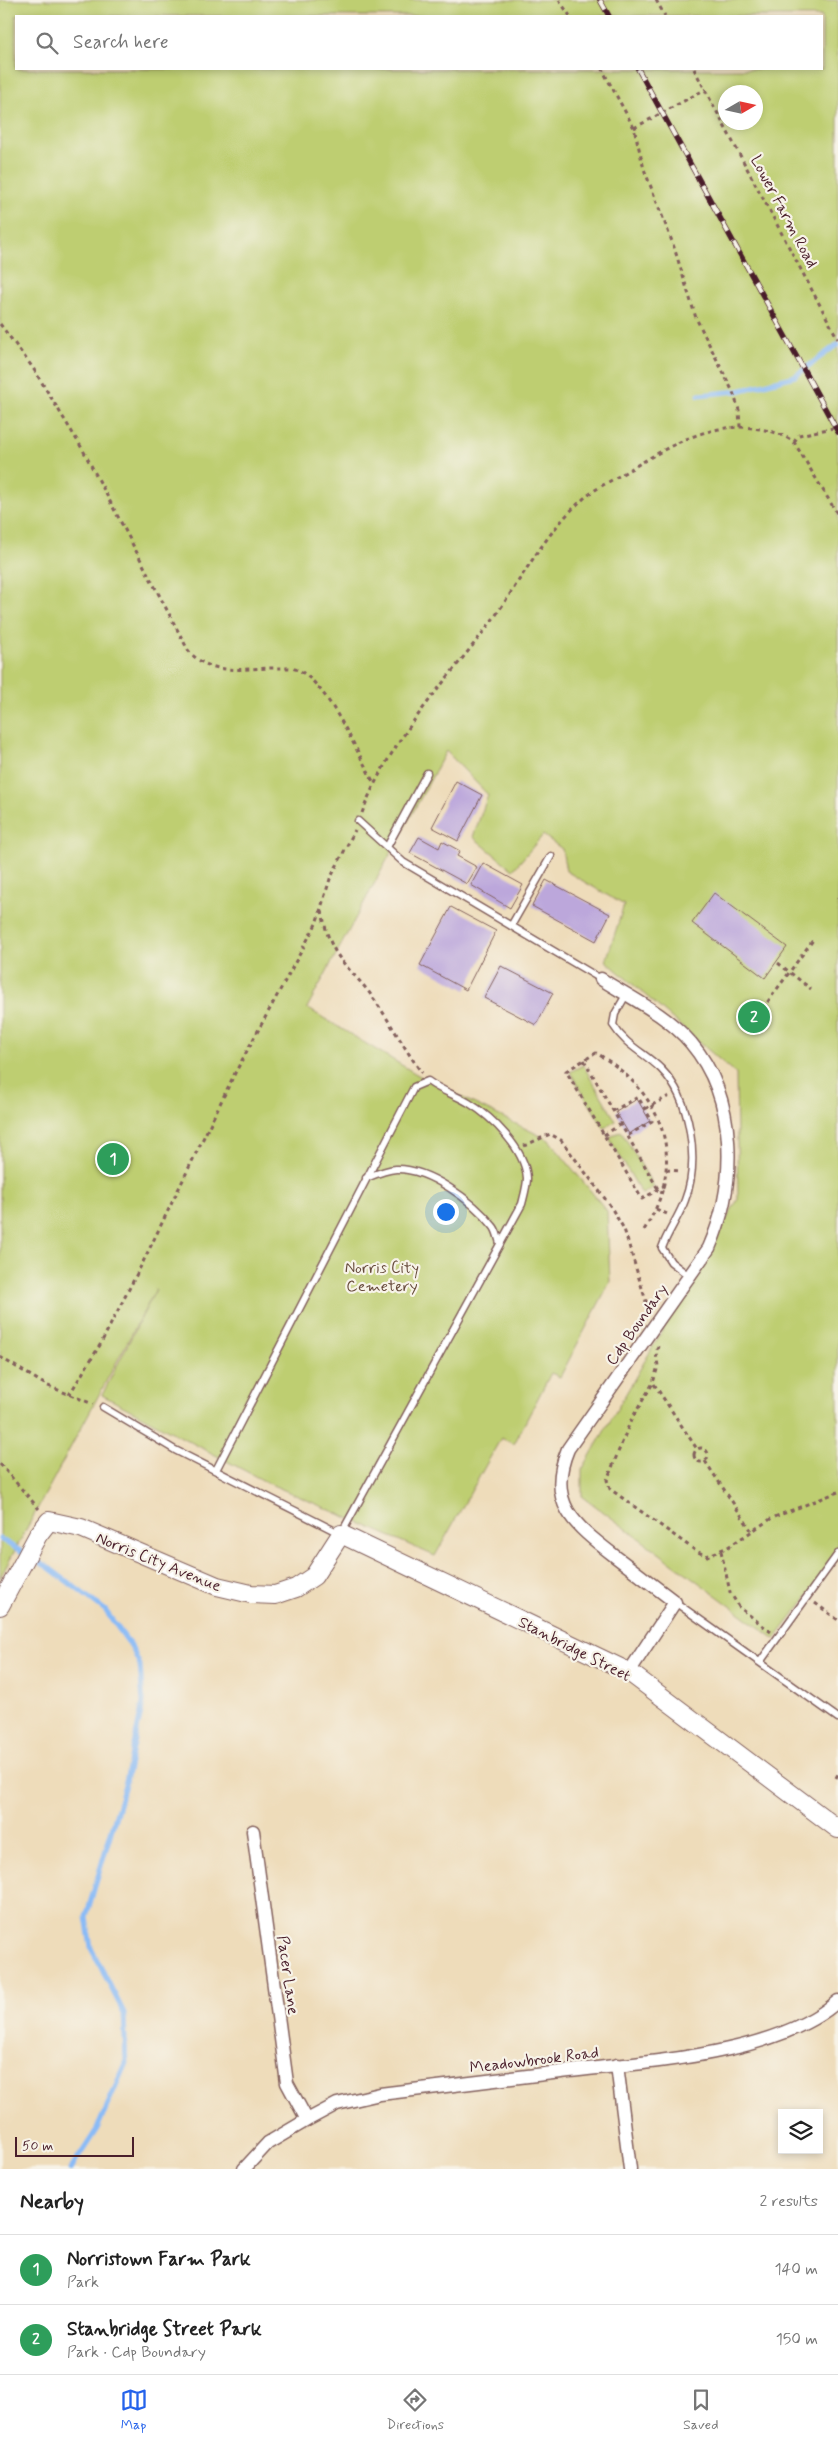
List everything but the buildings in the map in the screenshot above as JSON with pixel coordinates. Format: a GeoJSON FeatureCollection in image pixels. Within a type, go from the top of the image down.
{"type":"FeatureCollection","features":[{"type":"Feature","properties":{"kind":"street","name":"Cdp Boundary"},"geometry":{"type":"LineString","coordinates":[[601,979],[667,1020],[691,1043],[714,1081],[727,1122],[729,1168],[722,1212],[709,1248],[568,1449],[560,1476],[564,1504],[578,1526],[675,1602]]}},
{"type":"Feature","properties":{"kind":"street","name":"Norris City Avenue"},"geometry":{"type":"LineString","coordinates":[[43,1528],[81,1528],[217,1586],[251,1594],[275,1595],[296,1588],[314,1576],[341,1534]]}},
{"type":"Feature","properties":{"kind":"street"},"geometry":{"type":"LineString","coordinates":[[0,1606],[43,1528]]}},
{"type":"Feature","properties":{"kind":"street","name":"Stanbridge Street"},"geometry":{"type":"LineString","coordinates":[[341,1534],[629,1672],[838,1829]]}},
{"type":"Feature","properties":{"kind":"street"},"geometry":{"type":"LineString","coordinates":[[629,1672],[675,1602]]}},
{"type":"Feature","properties":{"kind":"street","name":"Pacer Lane"},"geometry":{"type":"LineString","coordinates":[[253,1831],[287,2083],[307,2120]]}},
{"type":"Feature","properties":{"kind":"street","name":"Meadowbrook Road"},"geometry":{"type":"LineString","coordinates":[[244,2169],[268,2143],[337,2104],[380,2094],[706,2053],[755,2041],[796,2028],[829,2010],[838,2001]]}},
{"type":"Feature","properties":{"kind":"street"},"geometry":{"type":"LineString","coordinates":[[617,2065],[630,2169]]}},
{"type":"Feature","properties":{"kind":"lane"},"geometry":{"type":"LineString","coordinates":[[387,847],[427,773]]}},
{"type":"Feature","properties":{"kind":"lane"},"geometry":{"type":"LineString","coordinates":[[358,821],[403,862],[601,979]]}},
{"type":"Feature","properties":{"kind":"lane"},"geometry":{"type":"LineString","coordinates":[[511,926],[551,856]]}},
{"type":"Feature","properties":{"kind":"lane"},"geometry":{"type":"LineString","coordinates":[[626,995],[615,1014],[613,1025],[622,1038],[662,1070],[676,1092],[690,1128],[693,1163],[686,1199],[666,1235],[662,1248],[672,1262],[690,1277]]}},
{"type":"Feature","properties":{"kind":"lane"},"geometry":{"type":"LineString","coordinates":[[103,1408],[175,1450],[341,1534],[525,1195],[527,1177],[517,1149],[505,1134],[469,1103],[428,1082],[414,1087],[216,1470]]}},
{"type":"Feature","properties":{"kind":"lane"},"geometry":{"type":"LineString","coordinates":[[366,1178],[396,1169],[426,1175],[465,1199],[495,1227],[500,1244]]}},
{"type":"Feature","properties":{"kind":"lane"},"geometry":{"type":"LineString","coordinates":[[760,1662],[838,1554]]}},
{"type":"Feature","properties":{"kind":"lane"},"geometry":{"type":"LineString","coordinates":[[675,1602],[838,1718]]}},
{"type":"Feature","properties":{"kind":"path"},"geometry":{"type":"LineString","coordinates":[[559,0],[569,15]]}},
{"type":"Feature","properties":{"kind":"path"},"geometry":{"type":"LineString","coordinates":[[656,0],[664,15]]}},
{"type":"Feature","properties":{"kind":"path"},"geometry":{"type":"LineString","coordinates":[[603,70],[634,128],[644,169],[674,244],[696,318],[713,356],[733,392],[739,410],[740,427]]}},
{"type":"Feature","properties":{"kind":"path","name":"Lower Farm Road"},"geometry":{"type":"LineString","coordinates":[[695,70],[838,339]]}},
{"type":"Feature","properties":{"kind":"path"},"geometry":{"type":"LineString","coordinates":[[634,128],[706,90]]}},
{"type":"Feature","properties":{"kind":"path"},"geometry":{"type":"LineString","coordinates":[[0,324],[38,376],[83,450],[188,650],[195,659],[210,668],[283,668],[299,671],[307,676],[330,703],[374,783]]}},
{"type":"Feature","properties":{"kind":"path"},"geometry":{"type":"LineString","coordinates":[[69,1395],[100,1345],[143,1262],[218,1107],[312,932],[322,909],[330,879],[347,850],[374,783],[414,721],[484,630],[538,553],[580,502],[600,487],[686,438],[713,429],[740,427],[767,430],[785,436],[794,442],[838,515]]}},
{"type":"Feature","properties":{"kind":"path"},"geometry":{"type":"LineString","coordinates":[[794,442],[799,435],[833,428]]}},
{"type":"Feature","properties":{"kind":"path"},"geometry":{"type":"LineString","coordinates":[[322,909],[325,932],[333,950],[377,1003],[428,1082]]}},
{"type":"Feature","properties":{"kind":"path"},"geometry":{"type":"LineString","coordinates":[[758,1015],[813,940]]}},
{"type":"Feature","properties":{"kind":"path"},"geometry":{"type":"LineString","coordinates":[[778,963],[811,989]]}},
{"type":"Feature","properties":{"kind":"path"},"geometry":{"type":"LineString","coordinates":[[644,1230],[655,1212],[664,1186],[666,1170],[666,1148],[661,1125],[652,1105],[632,1080],[596,1053],[566,1070],[642,1199],[664,1186]]}},
{"type":"Feature","properties":{"kind":"path"},"geometry":{"type":"LineString","coordinates":[[584,1060],[658,1189]]}},
{"type":"Feature","properties":{"kind":"path"},"geometry":{"type":"LineString","coordinates":[[645,1109],[676,1092]]}},
{"type":"Feature","properties":{"kind":"path"},"geometry":{"type":"LineString","coordinates":[[613,1111],[638,1097],[652,1121],[628,1136]]}},
{"type":"Feature","properties":{"kind":"path"},"geometry":{"type":"LineString","coordinates":[[604,1135],[621,1124]]}},
{"type":"Feature","properties":{"kind":"path"},"geometry":{"type":"LineString","coordinates":[[517,1149],[550,1134],[561,1140],[609,1204],[624,1230],[650,1315]]}},
{"type":"Feature","properties":{"kind":"path"},"geometry":{"type":"LineString","coordinates":[[658,1346],[656,1353],[658,1366],[653,1383],[630,1420],[607,1480],[610,1489],[696,1551],[707,1556],[721,1551],[772,1518],[838,1492]]}},
{"type":"Feature","properties":{"kind":"path"},"geometry":{"type":"LineString","coordinates":[[0,1357],[46,1385],[103,1408]]}},
{"type":"Feature","properties":{"kind":"path"},"geometry":{"type":"LineString","coordinates":[[653,1383],[697,1449]]}},
{"type":"Feature","properties":{"kind":"path"},"geometry":{"type":"LineString","coordinates":[[705,1461],[701,1462],[694,1459],[693,1454],[697,1449],[704,1448],[707,1452],[705,1461],[751,1530]]}},
{"type":"Feature","properties":{"kind":"path"},"geometry":{"type":"LineString","coordinates":[[0,1464],[43,1528]]}},
{"type":"Feature","properties":{"kind":"path"},"geometry":{"type":"LineString","coordinates":[[721,1551],[730,1592],[739,1607],[777,1637]]}},
{"type":"Feature","properties":{"kind":"path"},"geometry":{"type":"LineString","coordinates":[[807,1596],[838,1620]]}},
{"type":"Feature","properties":{"kind":"path"},"geometry":{"type":"LineString","coordinates":[[836,1778],[838,1774]]}},
{"type":"Feature","properties":{"kind":"green space","name":"Norris City Cemetery"},"geometry":{"type":"Polygon","coordinates":[[[0,0],[838,0],[838,1557],[775,1639],[582,1496],[582,1470],[738,1199],[736,1074],[606,961],[624,905],[566,871],[562,849],[543,835],[513,870],[473,837],[488,795],[446,751],[307,1008],[428,1081],[549,1140],[607,1211],[610,1282],[560,1377],[551,1373],[514,1444],[501,1438],[435,1556],[268,1483],[102,1395],[156,1289],[0,1578],[0,0]]]}},
{"type":"Feature","properties":{"kind":"green space"},"geometry":{"type":"Polygon","coordinates":[[[583,1065],[616,1121],[604,1128],[570,1072],[583,1065]]]}},
{"type":"Feature","properties":{"kind":"green space"},"geometry":{"type":"Polygon","coordinates":[[[621,1131],[654,1187],[642,1194],[609,1138],[621,1131]]]}},
{"type":"Feature","properties":{"kind":"waterway"},"geometry":{"type":"LineString","coordinates":[[699,395],[738,391],[795,376],[838,344]]}},
{"type":"Feature","properties":{"kind":"waterway"},"geometry":{"type":"LineString","coordinates":[[0,1539],[48,1567],[105,1610],[131,1646],[140,1665],[143,1703],[126,1781],[86,1917],[91,1948],[124,2013],[126,2063],[97,2129],[71,2169]]}},
{"type":"Feature","properties":{"kind":"railway"},"geometry":{"type":"LineString","coordinates":[[600,0],[608,15]]}},
{"type":"Feature","properties":{"kind":"railway"},"geometry":{"type":"LineString","coordinates":[[639,70],[838,432]]}},
{"type":"Feature","properties":{"kind":"place","name":"Stanbridge Street Park"},"geometry":{"type":"Point","coordinates":[754,1017]}},
{"type":"Feature","properties":{"kind":"place","name":"Norristown Farm Park"},"geometry":{"type":"Point","coordinates":[113,1159]}}]}
